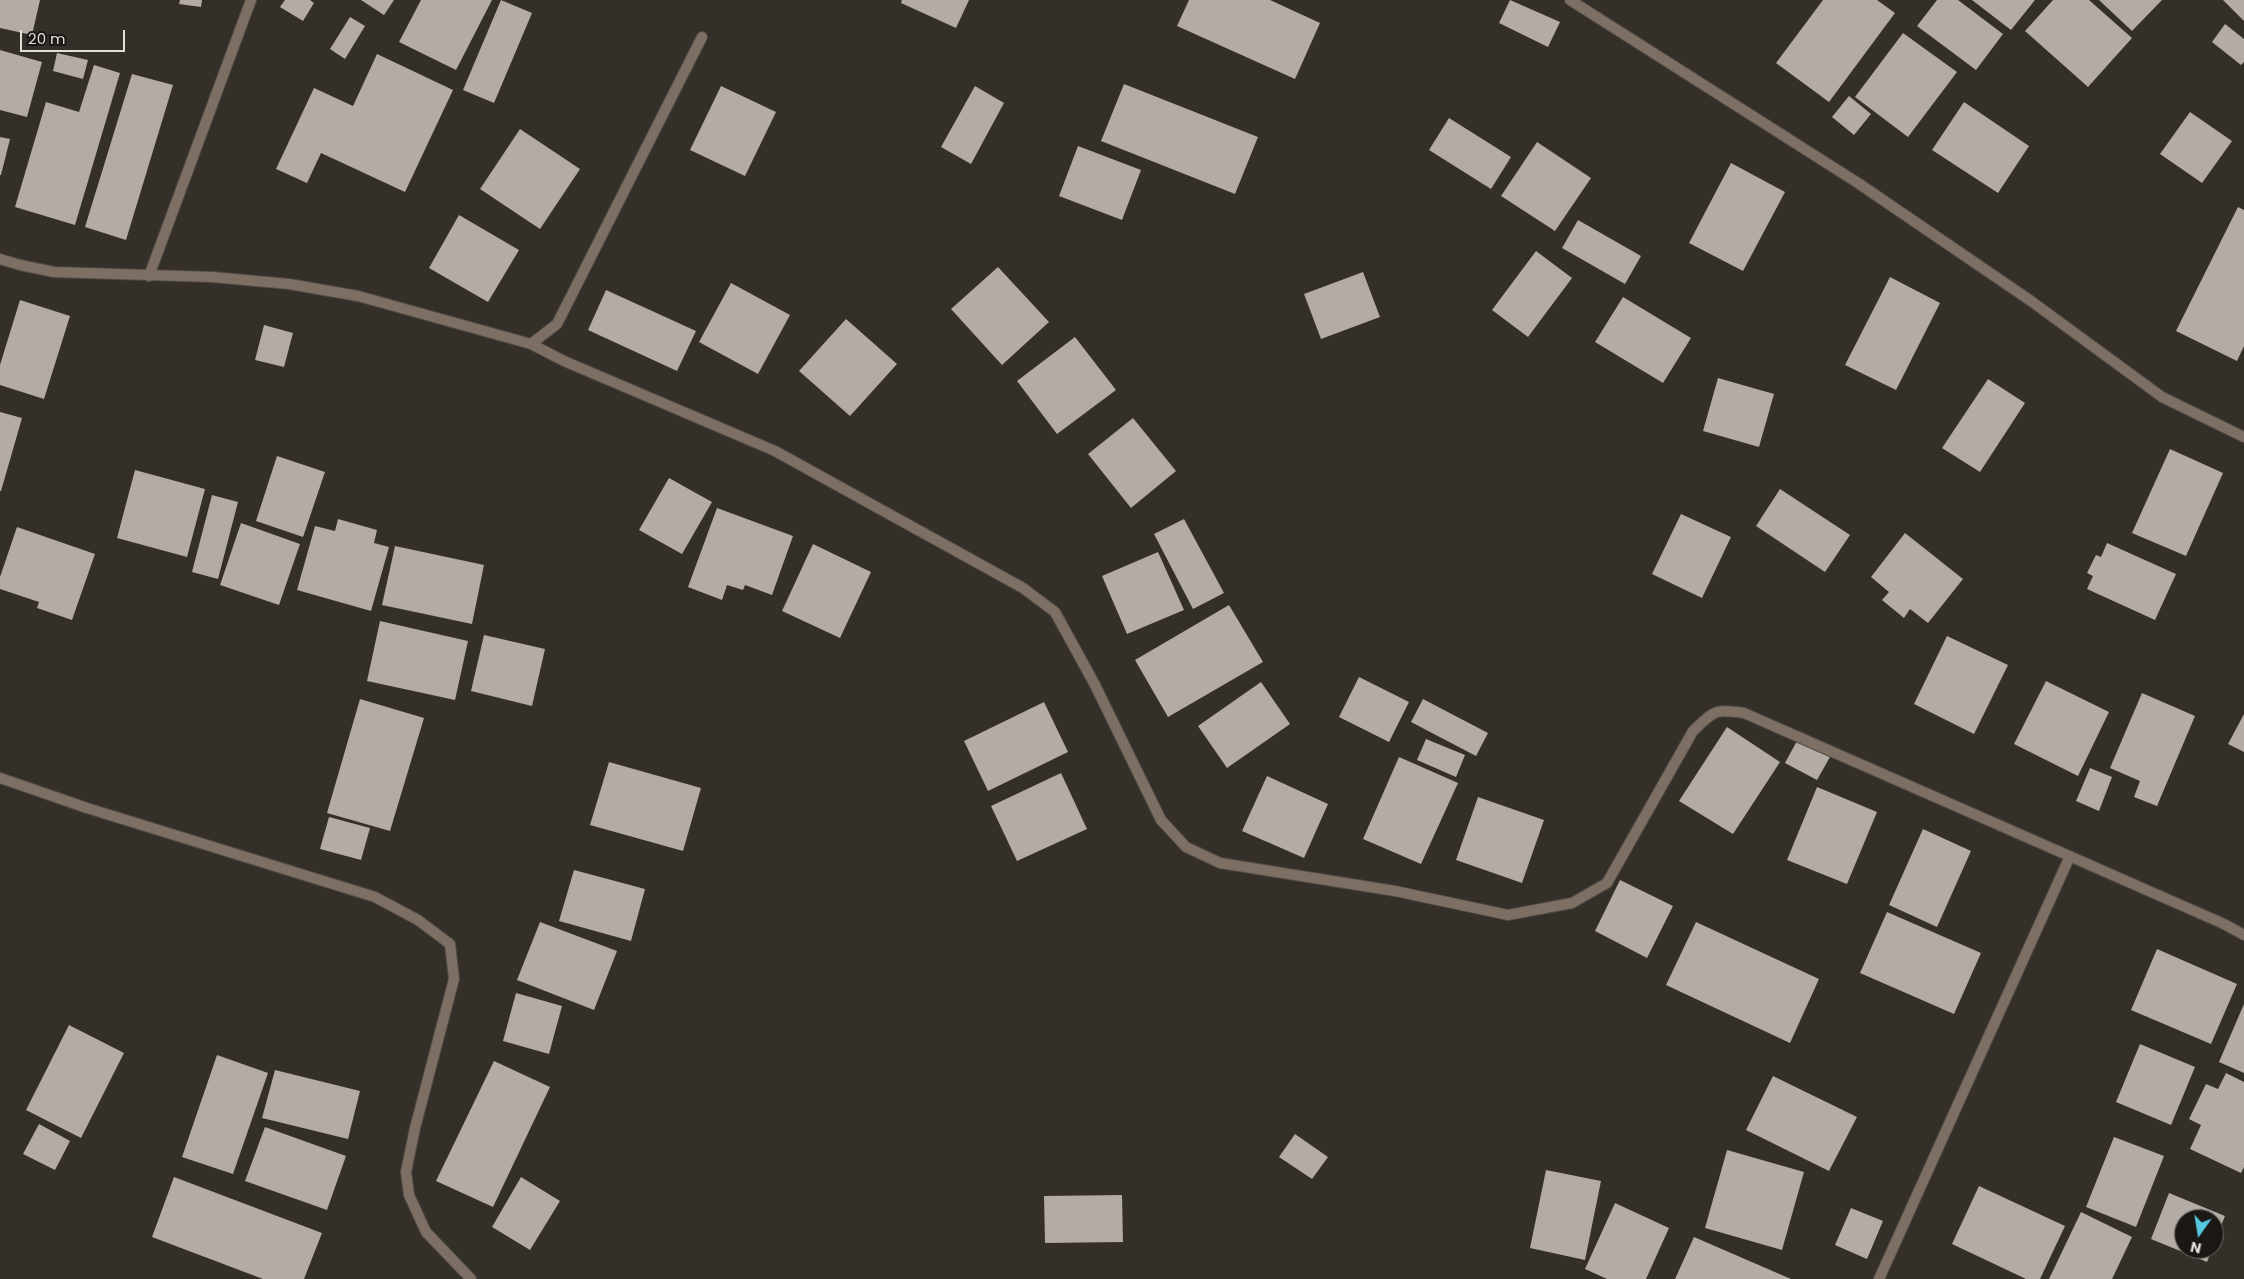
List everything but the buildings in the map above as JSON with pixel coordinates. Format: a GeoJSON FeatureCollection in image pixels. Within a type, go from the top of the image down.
{"type":"FeatureCollection","features":[{"type":"Feature","properties":{"kind":"street"},"geometry":{"type":"LineString","coordinates":[[149,276],[251,0]]}},
{"type":"Feature","properties":{"kind":"street"},"geometry":{"type":"LineString","coordinates":[[1570,0],[1858,183],[2031,301],[2162,398],[2244,437]]}},
{"type":"Feature","properties":{"kind":"street"},"geometry":{"type":"LineString","coordinates":[[530,344],[557,324],[702,37]]}},
{"type":"Feature","properties":{"kind":"street"},"geometry":{"type":"LineString","coordinates":[[0,259],[20,266],[54,272],[222,278],[289,284],[348,294],[530,344],[564,361],[775,450],[1023,588],[1055,612],[1095,685],[1162,820],[1186,847],[1220,863],[1395,891],[1508,915],[1572,902],[1607,883],[1694,732],[1712,712],[1722,710],[1744,713],[2244,934]]}},
{"type":"Feature","properties":{"kind":"street"},"geometry":{"type":"LineString","coordinates":[[0,778],[87,808],[375,897],[418,920],[450,944],[454,979],[415,1128],[406,1172],[409,1195],[426,1232],[471,1279]]}},
{"type":"Feature","properties":{"kind":"street"},"geometry":{"type":"LineString","coordinates":[[1879,1279],[2070,856]]}}]}
